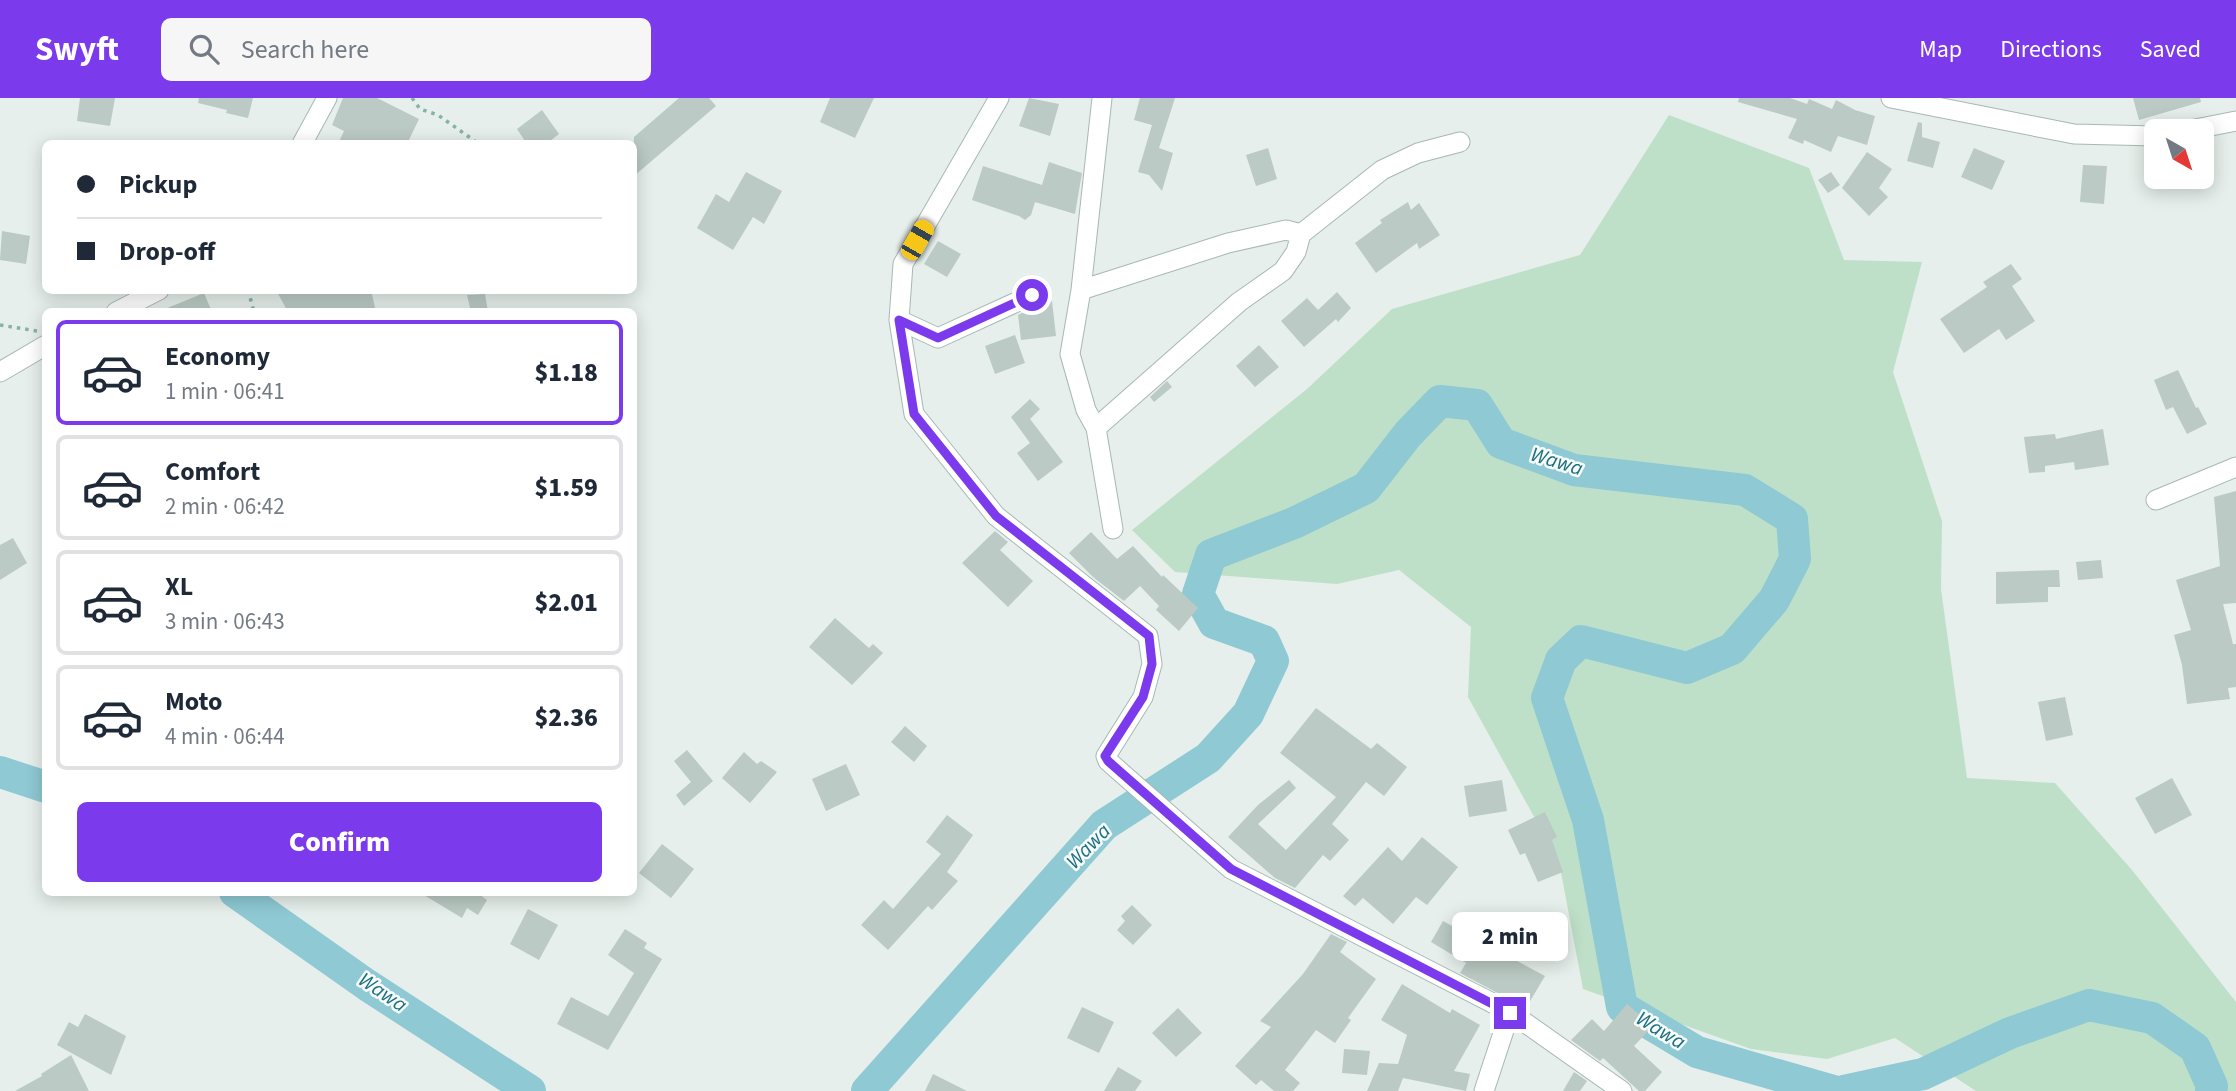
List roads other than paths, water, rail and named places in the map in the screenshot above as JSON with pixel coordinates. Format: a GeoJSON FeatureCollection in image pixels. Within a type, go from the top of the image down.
{"type":"FeatureCollection","features":[{"type":"Feature","properties":{"kind":"street"},"geometry":{"type":"LineString","coordinates":[[304,140],[327,98]]}},
{"type":"Feature","properties":{"kind":"street"},"geometry":{"type":"LineString","coordinates":[[999,98],[903,264],[899,320],[914,414],[996,516],[1149,636],[1152,664],[1143,697],[1105,756],[1108,761],[1231,869],[1510,1013],[1622,1091]]}},
{"type":"Feature","properties":{"kind":"street"},"geometry":{"type":"LineString","coordinates":[[1102,98],[1081,290],[1070,354],[1086,410],[1096,428],[1113,529]]}},
{"type":"Feature","properties":{"kind":"street"},"geometry":{"type":"LineString","coordinates":[[1891,98],[2074,134],[2144,136]]}},
{"type":"Feature","properties":{"kind":"street"},"geometry":{"type":"LineString","coordinates":[[2214,125],[2236,121]]}},
{"type":"Feature","properties":{"kind":"street"},"geometry":{"type":"LineString","coordinates":[[1096,428],[1239,302],[1283,271],[1296,252],[1301,234],[1382,170],[1419,153],[1460,142]]}},
{"type":"Feature","properties":{"kind":"street"},"geometry":{"type":"LineString","coordinates":[[1081,290],[1228,243],[1286,230],[1301,234]]}},
{"type":"Feature","properties":{"kind":"street"},"geometry":{"type":"LineString","coordinates":[[124,308],[151,294]]}},
{"type":"Feature","properties":{"kind":"street"},"geometry":{"type":"LineString","coordinates":[[899,320],[938,338],[1032,295]]}},
{"type":"Feature","properties":{"kind":"street"},"geometry":{"type":"LineString","coordinates":[[0,372],[42,347]]}},
{"type":"Feature","properties":{"kind":"street"},"geometry":{"type":"LineString","coordinates":[[2156,500],[2236,467]]}},
{"type":"Feature","properties":{"kind":"street"},"geometry":{"type":"LineString","coordinates":[[1484,1091],[1510,1013]]}},
{"type":"Feature","properties":{"kind":"waterway","name":"Wawa"},"geometry":{"type":"LineString","coordinates":[[867,1091],[1104,825],[1208,758],[1248,714],[1273,661],[1264,641],[1214,623],[1198,594],[1211,555],[1294,523],[1366,488],[1408,434],[1440,401],[1477,405],[1501,443],[1574,470],[1745,490],[1792,519],[1795,559],[1774,600],[1732,649],[1687,668],[1581,641],[1561,660],[1547,698],[1588,820],[1622,1007],[1697,1052],[1833,1091]]}},
{"type":"Feature","properties":{"kind":"waterway","name":"Wawa"},"geometry":{"type":"LineString","coordinates":[[0,772],[42,786]]}},
{"type":"Feature","properties":{"kind":"waterway","name":"Wawa"},"geometry":{"type":"LineString","coordinates":[[241,896],[367,985],[530,1091]]}},
{"type":"Feature","properties":{"kind":"waterway","name":"Wawa"},"geometry":{"type":"LineString","coordinates":[[1844,1091],[1923,1074],[2010,1033],[2089,1005],[2152,1018],[2195,1048],[2212,1086],[2211,1091]]}}]}
